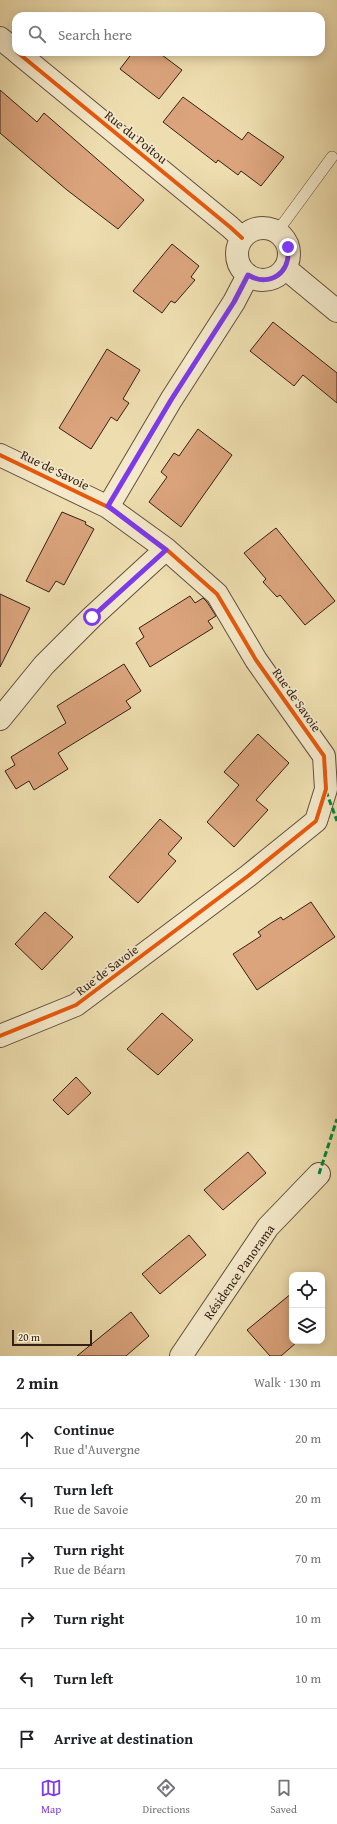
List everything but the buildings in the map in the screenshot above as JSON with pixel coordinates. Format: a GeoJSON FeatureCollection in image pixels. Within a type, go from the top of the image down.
{"type":"FeatureCollection","features":[{"type":"Feature","properties":{"kind":"street","name":"Rue du Poitou"},"geometry":{"type":"LineString","coordinates":[[0,38],[12,48]]}},
{"type":"Feature","properties":{"kind":"street","name":"Rue du Poitou"},"geometry":{"type":"LineString","coordinates":[[21,56],[242,238]]}},
{"type":"Feature","properties":{"kind":"street"},"geometry":{"type":"LineString","coordinates":[[259,228],[266,228],[278,232],[286,240],[288,247],[288,262],[285,268],[280,274],[267,280],[260,280],[248,275],[239,265],[237,258],[237,251],[242,238],[252,230],[259,228]]}},
{"type":"Feature","properties":{"kind":"street"},"geometry":{"type":"LineString","coordinates":[[285,268],[337,311]]}},
{"type":"Feature","properties":{"kind":"street"},"geometry":{"type":"LineString","coordinates":[[108,506],[171,400],[234,302],[248,275]]}},
{"type":"Feature","properties":{"kind":"street","name":"Rue de Savoie"},"geometry":{"type":"LineString","coordinates":[[0,454],[108,506],[166,550],[217,594],[256,660],[324,756],[326,789],[316,821],[248,876],[76,1005],[0,1036]]}},
{"type":"Feature","properties":{"kind":"street"},"geometry":{"type":"LineString","coordinates":[[0,719],[44,665],[81,628],[166,550]]}},
{"type":"Feature","properties":{"kind":"street","name":"Résidence Panorama"},"geometry":{"type":"LineString","coordinates":[[181,1356],[268,1227],[319,1174]]}},
{"type":"Feature","properties":{"kind":"lane"},"geometry":{"type":"LineString","coordinates":[[278,232],[332,157]]}},
{"type":"Feature","properties":{"kind":"marked path"},"geometry":{"type":"LineString","coordinates":[[326,791],[337,821]]}},
{"type":"Feature","properties":{"kind":"marked path"},"geometry":{"type":"LineString","coordinates":[[319,1174],[337,1119]]}},
{"type":"Feature","properties":{"kind":"cycle path"},"geometry":{"type":"LineString","coordinates":[[22,56],[242,238]]}},
{"type":"Feature","properties":{"kind":"cycle path"},"geometry":{"type":"LineString","coordinates":[[0,455],[108,507],[166,549],[217,594],[256,660],[324,756],[326,789],[316,821],[248,876],[76,1005],[0,1036]]}},
{"type":"Feature","properties":{"kind":"route"},"geometry":{"type":"LineString","coordinates":[[92,617],[166,550],[108,506],[171,400],[234,302],[248,275],[260,280],[267,280],[280,274],[288,262],[288,247]]}}]}
